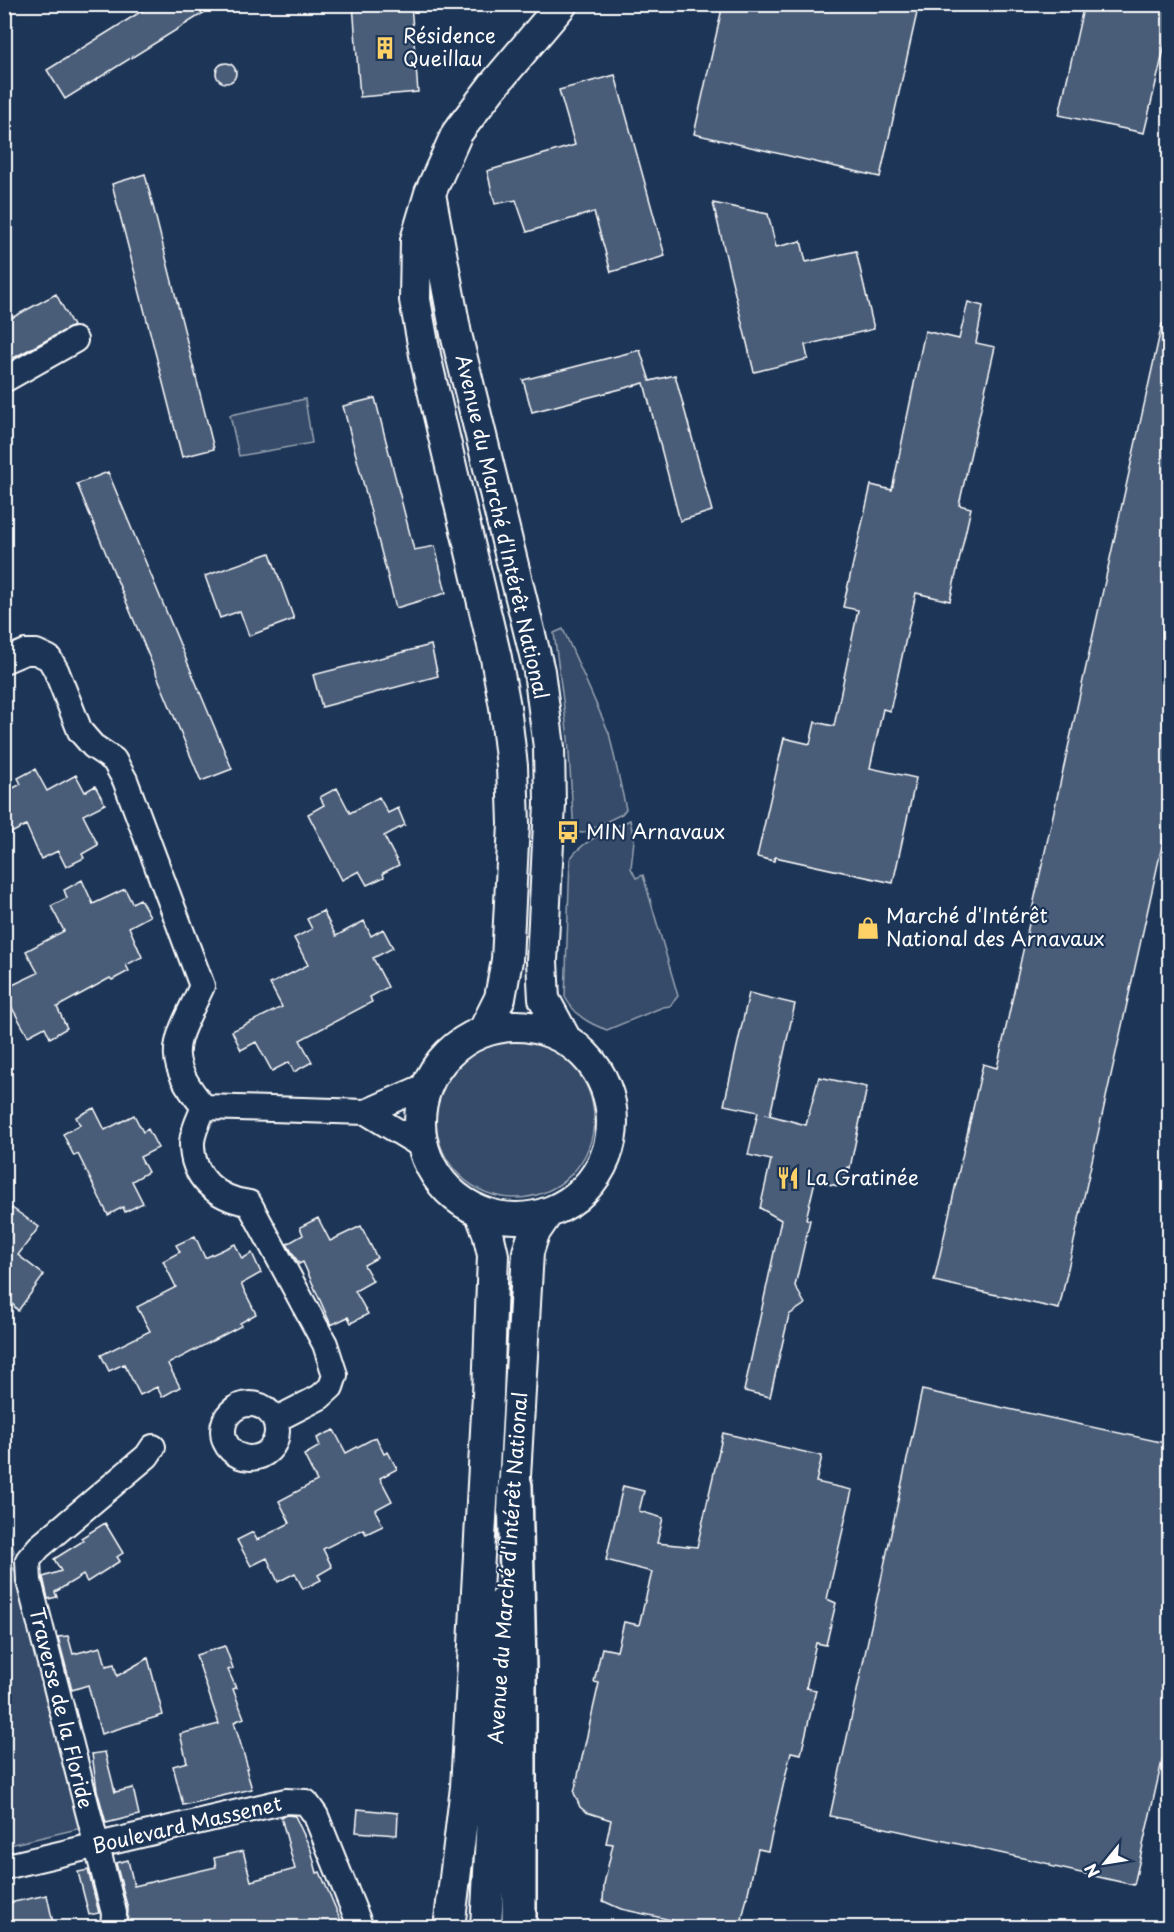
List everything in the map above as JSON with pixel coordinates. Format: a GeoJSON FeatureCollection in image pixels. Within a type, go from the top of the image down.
{"type":"FeatureCollection","features":[{"type":"Feature","properties":{"kind":"highway"},"geometry":{"type":"LineString","coordinates":[[515,1486],[519,1669],[519,1928]]}},
{"type":"Feature","properties":{"kind":"main road","name":"Avenue du Marché d'Intérêt National"},"geometry":{"type":"LineString","coordinates":[[484,1030],[500,998],[507,960],[514,824],[512,766],[496,658],[426,360],[415,300],[416,240],[430,193],[457,133],[492,87],[562,4]]}},
{"type":"Feature","properties":{"kind":"main road","name":"Avenue du Marché d'Intérêt National"},"geometry":{"type":"LineString","coordinates":[[430,193],[456,334],[539,671],[549,747],[550,782],[542,962],[544,999],[565,1038]]}},
{"type":"Feature","properties":{"kind":"main road"},"geometry":{"type":"LineString","coordinates":[[511,1025],[539,1028],[565,1038],[585,1054],[600,1074],[609,1096],[612,1119],[611,1136],[602,1167],[588,1187],[569,1202],[547,1214],[513,1218],[480,1212],[454,1196],[434,1173],[422,1146],[419,1116],[425,1086],[439,1062],[459,1043],[484,1030],[511,1025]]}},
{"type":"Feature","properties":{"kind":"main road","name":"Avenue du Marché d'Intérêt National"},"geometry":{"type":"LineString","coordinates":[[449,1928],[466,1786],[488,1395],[493,1255],[480,1212]]}},
{"type":"Feature","properties":{"kind":"main road","name":"Avenue du Marché d'Intérêt National"},"geometry":{"type":"LineString","coordinates":[[486,1928],[500,1669],[515,1486],[525,1282],[528,1252],[534,1233],[547,1214]]}},
{"type":"Feature","properties":{"kind":"street"},"geometry":{"type":"LineString","coordinates":[[4,380],[75,340]]}},
{"type":"Feature","properties":{"kind":"street"},"geometry":{"type":"LineString","coordinates":[[4,661],[25,652],[36,652],[49,658],[80,731],[93,746],[114,760],[125,780],[202,986],[176,1044],[177,1064],[185,1083],[204,1107],[366,1112],[425,1086]]}},
{"type":"Feature","properties":{"kind":"street"},"geometry":{"type":"LineString","coordinates":[[204,1107],[192,1140],[194,1157],[201,1178],[214,1191],[233,1201],[249,1203],[325,1344],[335,1375],[331,1387],[320,1397],[275,1420]]}},
{"type":"Feature","properties":{"kind":"street"},"geometry":{"type":"LineString","coordinates":[[366,1112],[422,1146]]}},
{"type":"Feature","properties":{"kind":"street","name":"Traverse de la Floride"},"geometry":{"type":"LineString","coordinates":[[113,1928],[114,1913],[28,1581],[28,1560],[46,1541],[147,1456],[153,1447]]}},
{"type":"Feature","properties":{"kind":"street","name":"Boulevard Massenet"},"geometry":{"type":"LineString","coordinates":[[4,1867],[286,1801],[306,1802],[316,1816],[361,1928]]}},
{"type":"Feature","properties":{"kind":"shaded area"},"geometry":{"type":"Polygon","coordinates":[[[305,399],[312,443],[239,456],[230,415],[305,399]]]}},
{"type":"Feature","properties":{"kind":"shaded area"},"geometry":{"type":"Polygon","coordinates":[[[563,629],[609,733],[626,809],[622,814],[583,833],[574,832],[568,738],[554,633],[563,629]]]}},
{"type":"Feature","properties":{"kind":"shaded area"},"geometry":{"type":"Polygon","coordinates":[[[630,820],[634,840],[631,868],[636,878],[643,875],[678,996],[670,1006],[607,1030],[582,1018],[565,997],[570,859],[582,846],[630,820]]]}},
{"type":"Feature","properties":{"kind":"shaded area"},"geometry":{"type":"Polygon","coordinates":[[[515,1040],[545,1046],[571,1063],[588,1089],[594,1119],[588,1149],[571,1175],[545,1192],[515,1198],[485,1192],[459,1175],[442,1149],[436,1119],[442,1089],[459,1063],[485,1046],[515,1040]]]}},
{"type":"Feature","properties":{"kind":"shaded area"},"geometry":{"type":"Polygon","coordinates":[[[4,1502],[14,1552],[9,1562],[23,1583],[86,1827],[5,1846],[4,1502]]]}},
{"type":"Feature","properties":{"kind":"building"},"geometry":{"type":"Polygon","coordinates":[[[153,4],[218,4],[65,99],[47,70],[153,4]]]}},
{"type":"Feature","properties":{"kind":"building","name":"Résidence Queillau"},"geometry":{"type":"Polygon","coordinates":[[[353,4],[411,4],[418,92],[360,97],[353,4]]]}},
{"type":"Feature","properties":{"kind":"building"},"geometry":{"type":"Polygon","coordinates":[[[723,4],[919,4],[880,177],[694,134],[723,4]]]}},
{"type":"Feature","properties":{"kind":"building"},"geometry":{"type":"Polygon","coordinates":[[[1084,4],[1170,4],[1170,24],[1144,133],[1059,115],[1084,4]]]}},
{"type":"Feature","properties":{"kind":"building"},"geometry":{"type":"Polygon","coordinates":[[[226,63],[233,66],[236,73],[233,80],[226,83],[219,80],[216,73],[219,66],[226,63]]]}},
{"type":"Feature","properties":{"kind":"building"},"geometry":{"type":"Polygon","coordinates":[[[615,75],[665,256],[611,272],[594,212],[527,232],[516,200],[495,204],[487,171],[575,145],[559,90],[615,75]]]}},
{"type":"Feature","properties":{"kind":"building"},"geometry":{"type":"Polygon","coordinates":[[[145,174],[214,449],[182,457],[112,184],[145,174]]]}},
{"type":"Feature","properties":{"kind":"building"},"geometry":{"type":"Polygon","coordinates":[[[713,203],[768,214],[776,247],[801,241],[806,262],[856,251],[874,329],[805,345],[808,359],[754,372],[713,203]]]}},
{"type":"Feature","properties":{"kind":"building"},"geometry":{"type":"Polygon","coordinates":[[[56,294],[73,326],[4,363],[4,322],[56,294]]]}},
{"type":"Feature","properties":{"kind":"building"},"geometry":{"type":"Polygon","coordinates":[[[968,302],[983,306],[976,343],[995,347],[959,505],[971,508],[950,601],[916,593],[890,711],[883,709],[870,768],[916,778],[893,883],[775,857],[774,861],[757,857],[784,738],[810,744],[815,722],[834,726],[858,610],[843,607],[871,485],[892,490],[925,331],[959,339],[968,302]]]}},
{"type":"Feature","properties":{"kind":"building"},"geometry":{"type":"Polygon","coordinates":[[[1162,324],[1170,325],[1170,810],[1059,1309],[934,1281],[983,1064],[997,1068],[1162,324]]]}},
{"type":"Feature","properties":{"kind":"building"},"geometry":{"type":"Polygon","coordinates":[[[640,350],[650,381],[675,375],[712,511],[680,521],[644,383],[532,412],[523,380],[640,350]]]}},
{"type":"Feature","properties":{"kind":"building"},"geometry":{"type":"Polygon","coordinates":[[[375,398],[414,550],[435,546],[446,593],[396,608],[343,406],[375,398]]]}},
{"type":"Feature","properties":{"kind":"building"},"geometry":{"type":"Polygon","coordinates":[[[108,472],[232,769],[201,781],[77,484],[108,472]]]}},
{"type":"Feature","properties":{"kind":"building"},"geometry":{"type":"Polygon","coordinates":[[[270,553],[294,619],[249,636],[240,611],[220,618],[205,576],[270,553]]]}},
{"type":"Feature","properties":{"kind":"building"},"geometry":{"type":"Polygon","coordinates":[[[431,645],[438,676],[322,707],[313,675],[431,645]]]}},
{"type":"Feature","properties":{"kind":"building"},"geometry":{"type":"Polygon","coordinates":[[[35,769],[47,791],[76,775],[85,792],[95,786],[105,804],[83,815],[98,845],[82,854],[84,858],[66,867],[58,851],[41,859],[26,825],[4,837],[4,793],[21,784],[18,778],[35,769]]]}},
{"type":"Feature","properties":{"kind":"building"},"geometry":{"type":"Polygon","coordinates":[[[337,788],[350,813],[379,797],[388,813],[398,808],[405,825],[384,836],[399,865],[383,873],[384,877],[367,885],[359,871],[342,880],[308,814],[324,805],[320,797],[337,788]]]}},
{"type":"Feature","properties":{"kind":"building"},"geometry":{"type":"Polygon","coordinates":[[[82,880],[93,904],[125,889],[132,903],[140,899],[150,916],[129,927],[142,957],[126,965],[129,971],[112,980],[110,978],[57,1007],[67,1028],[50,1038],[45,1027],[28,1036],[12,1008],[4,1011],[4,989],[38,973],[26,951],[64,931],[51,906],[67,898],[64,890],[82,880]]]}},
{"type":"Feature","properties":{"kind":"building"},"geometry":{"type":"Polygon","coordinates":[[[323,911],[336,936],[364,921],[371,936],[383,929],[393,948],[373,958],[388,987],[370,997],[372,1002],[300,1040],[312,1062],[294,1072],[289,1062],[272,1071],[256,1042],[241,1050],[232,1031],[282,1007],[270,984],[308,965],[294,938],[312,929],[307,919],[323,911]]]}},
{"type":"Feature","properties":{"kind":"building"},"geometry":{"type":"Polygon","coordinates":[[[749,993],[795,1004],[770,1115],[765,1114],[806,1125],[819,1077],[867,1087],[850,1168],[847,1167],[843,1187],[815,1181],[806,1219],[810,1220],[795,1286],[805,1304],[789,1315],[770,1397],[744,1391],[781,1220],[760,1208],[771,1160],[748,1155],[758,1112],[724,1105],[749,993]]]}},
{"type":"Feature","properties":{"kind":"building"},"geometry":{"type":"Polygon","coordinates":[[[94,1108],[105,1130],[134,1115],[143,1132],[148,1129],[158,1148],[140,1157],[148,1172],[132,1181],[143,1203],[125,1212],[123,1207],[108,1215],[78,1154],[74,1156],[63,1134],[80,1125],[76,1117],[94,1108]]]}},
{"type":"Feature","properties":{"kind":"building"},"geometry":{"type":"Polygon","coordinates":[[[12,1208],[39,1227],[18,1255],[44,1275],[18,1311],[4,1293],[4,1219],[12,1208]]]}},
{"type":"Feature","properties":{"kind":"building"},"geometry":{"type":"Polygon","coordinates":[[[318,1218],[330,1241],[361,1226],[377,1258],[364,1265],[373,1281],[355,1291],[368,1314],[351,1323],[348,1317],[331,1325],[303,1262],[299,1264],[287,1244],[303,1235],[300,1227],[318,1218]]]}},
{"type":"Feature","properties":{"kind":"building"},"geometry":{"type":"Polygon","coordinates":[[[195,1236],[205,1258],[235,1244],[242,1259],[252,1253],[261,1273],[241,1284],[256,1314],[240,1323],[241,1326],[168,1364],[180,1387],[162,1397],[157,1387],[140,1395],[124,1364],[109,1371],[101,1355],[150,1331],[137,1307],[176,1287],[163,1261],[180,1252],[176,1245],[195,1236]]]}},
{"type":"Feature","properties":{"kind":"building"},"geometry":{"type":"Polygon","coordinates":[[[922,1390],[1170,1444],[1170,1726],[1134,1885],[1050,1866],[1050,1864],[830,1816],[922,1390]]]}},
{"type":"Feature","properties":{"kind":"building"},"geometry":{"type":"Polygon","coordinates":[[[334,1430],[346,1453],[376,1437],[384,1454],[388,1452],[397,1469],[380,1478],[392,1501],[375,1510],[383,1526],[366,1534],[363,1529],[323,1549],[332,1567],[318,1575],[321,1580],[303,1589],[295,1573],[278,1582],[267,1558],[251,1566],[237,1540],[253,1532],[257,1540],[290,1523],[279,1501],[317,1481],[304,1455],[320,1446],[317,1438],[334,1430]]]}},
{"type":"Feature","properties":{"kind":"building"},"geometry":{"type":"Polygon","coordinates":[[[723,1433],[822,1456],[816,1482],[852,1490],[827,1599],[836,1603],[826,1645],[816,1643],[806,1688],[816,1690],[801,1754],[791,1752],[768,1851],[758,1849],[740,1928],[671,1928],[672,1920],[621,1909],[603,1901],[604,1884],[613,1844],[606,1843],[611,1820],[586,1812],[580,1807],[574,1793],[599,1683],[594,1682],[602,1648],[617,1651],[624,1622],[639,1625],[652,1572],[606,1560],[623,1486],[644,1491],[639,1511],[663,1518],[657,1543],[697,1547],[723,1433]]]}},
{"type":"Feature","properties":{"kind":"building"},"geometry":{"type":"Polygon","coordinates":[[[105,1523],[123,1553],[117,1557],[120,1561],[87,1582],[83,1575],[55,1592],[57,1597],[48,1599],[43,1577],[61,1571],[54,1559],[83,1541],[81,1538],[105,1523]]]}},
{"type":"Feature","properties":{"kind":"building"},"geometry":{"type":"Polygon","coordinates":[[[68,1636],[73,1654],[101,1647],[106,1666],[114,1664],[117,1676],[148,1658],[163,1715],[101,1734],[88,1685],[72,1690],[58,1637],[68,1636]]]}},
{"type":"Feature","properties":{"kind":"building"},"geometry":{"type":"Polygon","coordinates":[[[225,1646],[233,1668],[228,1670],[236,1688],[233,1689],[244,1718],[234,1722],[252,1789],[183,1805],[173,1766],[187,1762],[180,1734],[219,1724],[196,1655],[225,1646]]]}},
{"type":"Feature","properties":{"kind":"building"},"geometry":{"type":"Polygon","coordinates":[[[105,1752],[115,1792],[133,1788],[139,1815],[106,1823],[97,1790],[92,1754],[105,1752]]]}},
{"type":"Feature","properties":{"kind":"building"},"geometry":{"type":"Polygon","coordinates":[[[358,1809],[398,1813],[397,1835],[356,1832],[358,1809]]]}},
{"type":"Feature","properties":{"kind":"building"},"geometry":{"type":"Polygon","coordinates":[[[295,1816],[311,1850],[317,1873],[320,1872],[344,1928],[127,1928],[128,1909],[116,1863],[128,1860],[134,1886],[216,1867],[214,1858],[243,1851],[251,1881],[295,1869],[281,1817],[295,1816]]]}},
{"type":"Feature","properties":{"kind":"building"},"geometry":{"type":"Polygon","coordinates":[[[88,1870],[99,1913],[89,1915],[78,1872],[88,1870]]]}},
{"type":"Feature","properties":{"kind":"building"},"geometry":{"type":"Polygon","coordinates":[[[47,1895],[53,1923],[43,1925],[44,1928],[9,1928],[4,1904],[47,1895]]]}},
{"type":"Feature","properties":{"kind":"place","name":"Résidence Queillau"},"geometry":{"type":"Point","coordinates":[385,48]}},
{"type":"Feature","properties":{"kind":"place","name":"MIN Arnavaux"},"geometry":{"type":"Point","coordinates":[568,832]}},
{"type":"Feature","properties":{"kind":"place","name":"Marché d'Intérêt National des Arnavaux"},"geometry":{"type":"Point","coordinates":[868,928]}},
{"type":"Feature","properties":{"kind":"place","name":"La Gratinée"},"geometry":{"type":"Point","coordinates":[788,1178]}}]}
